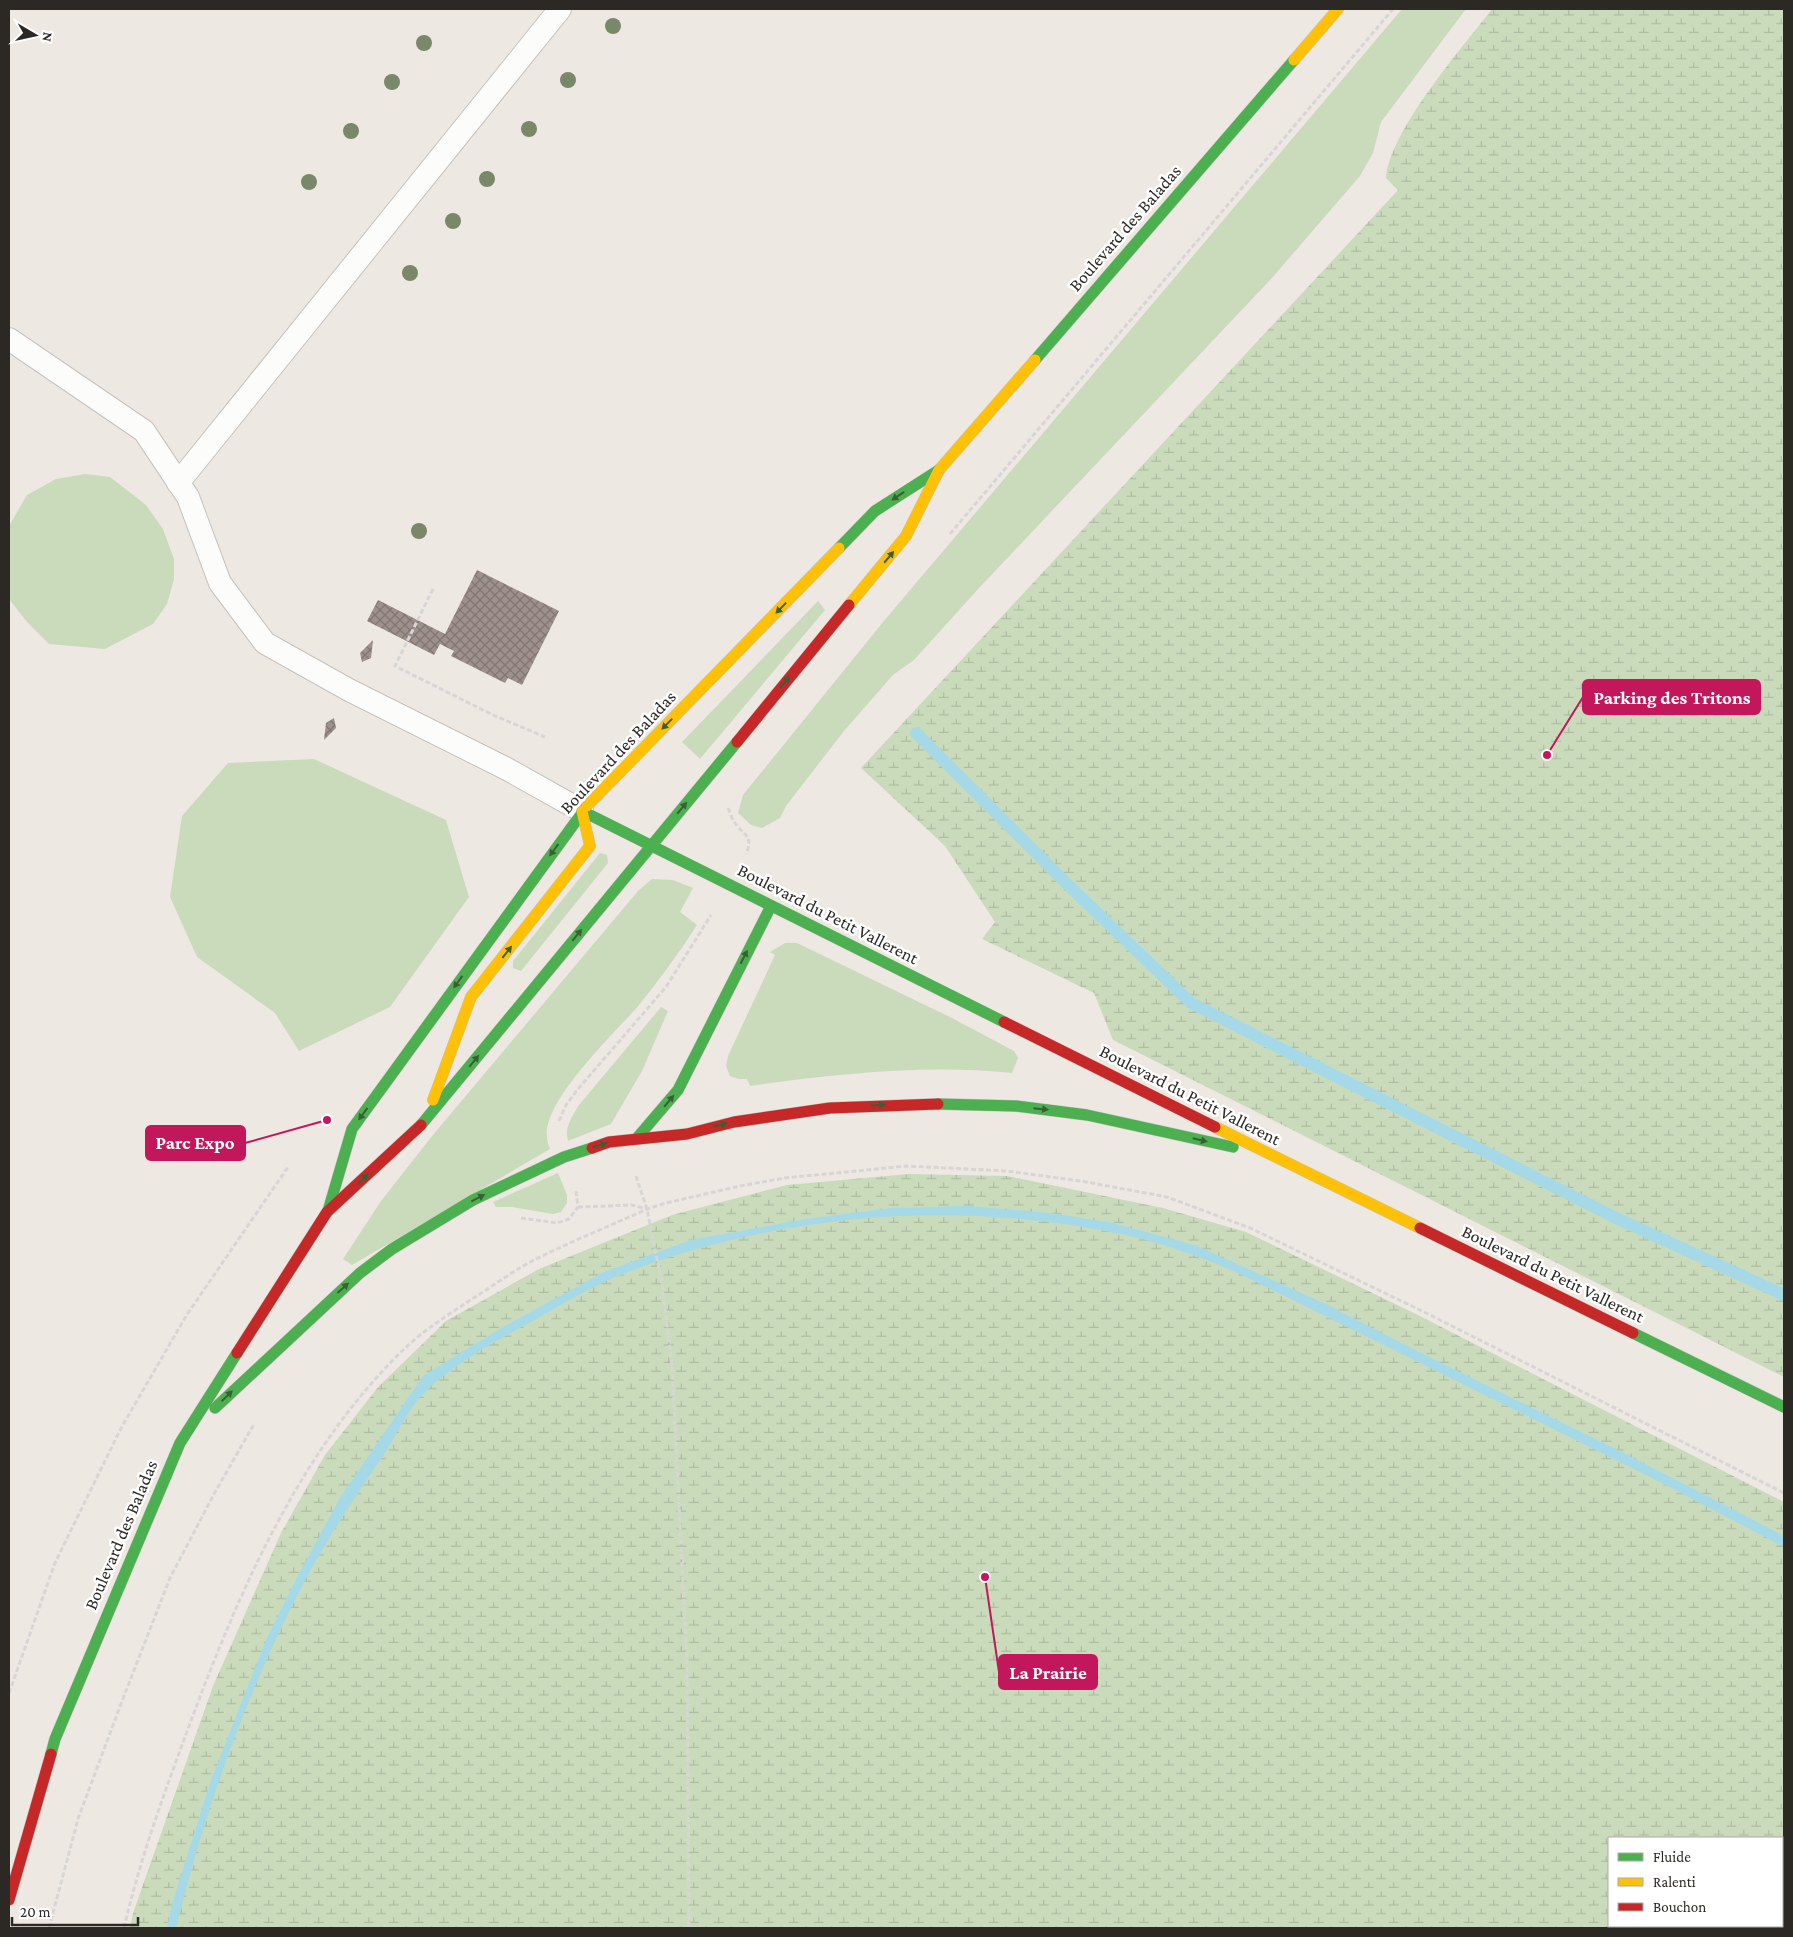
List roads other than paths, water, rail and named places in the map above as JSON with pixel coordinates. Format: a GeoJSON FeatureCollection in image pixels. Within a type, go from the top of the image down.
{"type":"FeatureCollection","features":[{"type":"Feature","properties":{"kind":"main road","name":"Boulevard des Baladas"},"geometry":{"type":"LineString","coordinates":[[9,1900],[55,1738],[180,1442],[328,1212],[426,1120],[906,536],[939,470],[1338,9]]}},
{"type":"Feature","properties":{"kind":"main road","name":"Boulevard des Baladas"},"geometry":{"type":"LineString","coordinates":[[328,1212],[352,1129],[582,811],[875,511],[939,470]]}},
{"type":"Feature","properties":{"kind":"main road","name":"Boulevard du Petit Vallerent"},"geometry":{"type":"LineString","coordinates":[[582,811],[1273,1156],[1784,1407]]}},
{"type":"Feature","properties":{"kind":"main road"},"geometry":{"type":"LineString","coordinates":[[426,1120],[471,997],[590,846],[582,811]]}},
{"type":"Feature","properties":{"kind":"main road"},"geometry":{"type":"LineString","coordinates":[[637,1138],[678,1090],[771,906]]}},
{"type":"Feature","properties":{"kind":"main road"},"geometry":{"type":"LineString","coordinates":[[180,1442],[307,1321],[360,1273],[392,1249],[473,1200],[564,1157],[609,1142],[687,1134],[734,1122],[830,1108],[963,1104],[1024,1107],[1087,1115],[1273,1156]]}},
{"type":"Feature","properties":{"kind":"lane"},"geometry":{"type":"LineString","coordinates":[[178,483],[560,9]]}},
{"type":"Feature","properties":{"kind":"lane"},"geometry":{"type":"LineString","coordinates":[[9,339],[144,431],[188,498],[220,582],[266,643],[349,690],[507,770],[582,811]]}},
{"type":"Feature","properties":{"kind":"water"},"geometry":{"type":"Polygon","coordinates":[[[969,1206],[1051,1213],[1113,1223],[1197,1246],[1328,1305],[1630,1456],[1784,1536],[1784,1547],[1652,1478],[1236,1272],[1167,1246],[1125,1235],[1064,1224],[940,1215],[816,1224],[755,1235],[695,1250],[636,1269],[598,1285],[474,1354],[443,1376],[418,1400],[324,1548],[302,1586],[273,1645],[225,1764],[198,1846],[176,1928],[167,1928],[172,1904],[210,1783],[266,1640],[295,1581],[341,1496],[423,1376],[503,1327],[604,1272],[691,1240],[806,1219],[891,1208],[969,1206]]]}},
{"type":"Feature","properties":{"kind":"waterway"},"geometry":{"type":"LineString","coordinates":[[916,733],[1064,881],[1191,1003],[1616,1218],[1784,1295]]}},
{"type":"Feature","properties":{"kind":"place","name":"Parking des Tritons"},"geometry":{"type":"Point","coordinates":[1547,755]}},
{"type":"Feature","properties":{"kind":"place","name":"Parc Expo"},"geometry":{"type":"Point","coordinates":[327,1120]}},
{"type":"Feature","properties":{"kind":"place","name":"La Prairie"},"geometry":{"type":"Point","coordinates":[985,1577]}}]}
